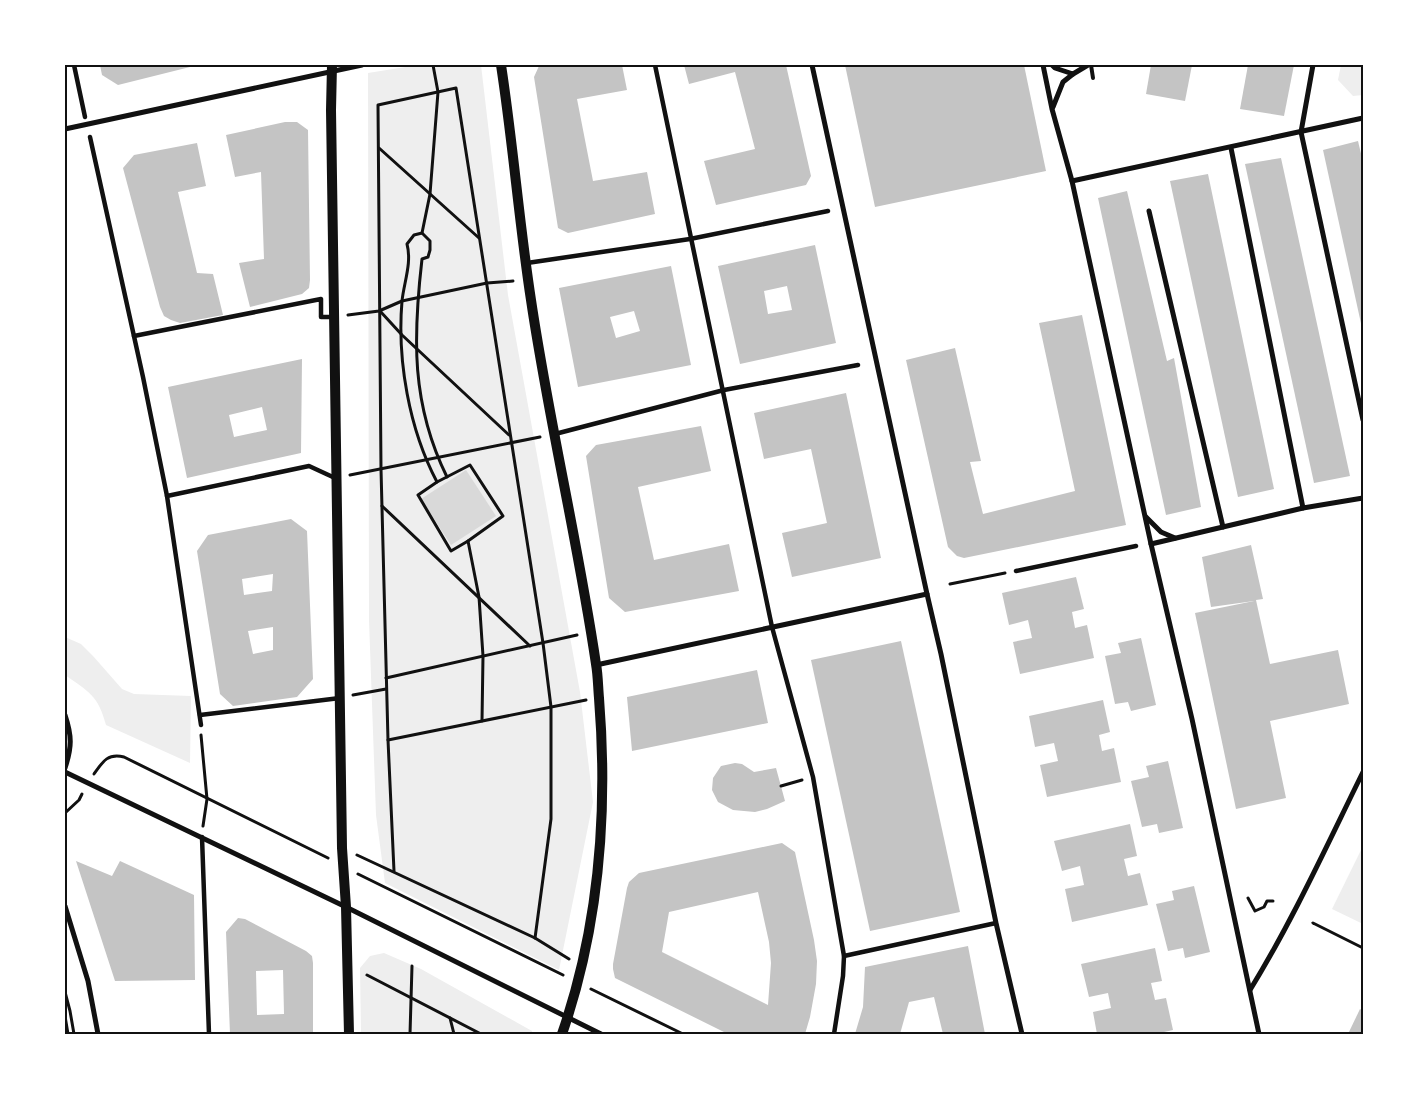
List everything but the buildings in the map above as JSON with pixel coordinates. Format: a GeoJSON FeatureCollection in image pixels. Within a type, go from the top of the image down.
{"type":"FeatureCollection","features":[{"type":"Feature","properties":{"kind":"main road"},"geometry":{"type":"LineString","coordinates":[[501,65],[511,129],[528,279],[596,665],[599,697],[602,812],[592,910],[582,967],[562,1034]]}},
{"type":"Feature","properties":{"kind":"main road"},"geometry":{"type":"LineString","coordinates":[[332,68],[331,110],[342,848],[346,907],[349,1034]]}},
{"type":"Feature","properties":{"kind":"street"},"geometry":{"type":"LineString","coordinates":[[74,65],[85,117]]}},
{"type":"Feature","properties":{"kind":"street"},"geometry":{"type":"LineString","coordinates":[[65,130],[332,68],[362,65]]}},
{"type":"Feature","properties":{"kind":"street"},"geometry":{"type":"LineString","coordinates":[[655,65],[772,627],[813,777],[844,956],[843,976],[834,1034]]}},
{"type":"Feature","properties":{"kind":"street"},"geometry":{"type":"LineString","coordinates":[[812,65],[941,654],[996,923],[1022,1034]]}},
{"type":"Feature","properties":{"kind":"street"},"geometry":{"type":"LineString","coordinates":[[1043,65],[1052,109],[1072,181],[1151,544],[1192,719],[1258,1032]]}},
{"type":"Feature","properties":{"kind":"street"},"geometry":{"type":"LineString","coordinates":[[1052,65],[1055,68],[1072,74]]}},
{"type":"Feature","properties":{"kind":"street"},"geometry":{"type":"LineString","coordinates":[[1052,109],[1063,82],[1072,74],[1090,65]]}},
{"type":"Feature","properties":{"kind":"street"},"geometry":{"type":"LineString","coordinates":[[1313,65],[1301,132],[1363,420]]}},
{"type":"Feature","properties":{"kind":"street"},"geometry":{"type":"LineString","coordinates":[[1072,181],[1363,118]]}},
{"type":"Feature","properties":{"kind":"street"},"geometry":{"type":"LineString","coordinates":[[90,137],[167,496],[201,725]]}},
{"type":"Feature","properties":{"kind":"street"},"geometry":{"type":"LineString","coordinates":[[1231,148],[1303,508]]}},
{"type":"Feature","properties":{"kind":"street"},"geometry":{"type":"LineString","coordinates":[[527,263],[690,239],[828,211]]}},
{"type":"Feature","properties":{"kind":"street"},"geometry":{"type":"LineString","coordinates":[[1149,211],[1223,527]]}},
{"type":"Feature","properties":{"kind":"street"},"geometry":{"type":"LineString","coordinates":[[134,336],[321,299],[321,317],[335,316]]}},
{"type":"Feature","properties":{"kind":"street"},"geometry":{"type":"LineString","coordinates":[[555,434],[724,390],[858,365]]}},
{"type":"Feature","properties":{"kind":"street"},"geometry":{"type":"LineString","coordinates":[[167,496],[309,466],[337,478]]}},
{"type":"Feature","properties":{"kind":"street"},"geometry":{"type":"LineString","coordinates":[[1151,544],[1303,508],[1363,498]]}},
{"type":"Feature","properties":{"kind":"street"},"geometry":{"type":"LineString","coordinates":[[1146,517],[1161,532],[1176,538]]}},
{"type":"Feature","properties":{"kind":"street"},"geometry":{"type":"LineString","coordinates":[[1016,571],[1136,546]]}},
{"type":"Feature","properties":{"kind":"street"},"geometry":{"type":"LineString","coordinates":[[596,665],[927,594]]}},
{"type":"Feature","properties":{"kind":"street"},"geometry":{"type":"LineString","coordinates":[[200,715],[340,698]]}},
{"type":"Feature","properties":{"kind":"street"},"geometry":{"type":"LineString","coordinates":[[65,715],[71,732],[70,753],[65,768]]}},
{"type":"Feature","properties":{"kind":"street"},"geometry":{"type":"LineString","coordinates":[[65,772],[346,907],[601,1034]]}},
{"type":"Feature","properties":{"kind":"street"},"geometry":{"type":"LineString","coordinates":[[1250,990],[1293,912],[1363,772]]}},
{"type":"Feature","properties":{"kind":"street"},"geometry":{"type":"LineString","coordinates":[[202,837],[209,1034]]}},
{"type":"Feature","properties":{"kind":"street"},"geometry":{"type":"LineString","coordinates":[[65,906],[88,981],[98,1034]]}},
{"type":"Feature","properties":{"kind":"street"},"geometry":{"type":"LineString","coordinates":[[844,956],[996,923]]}},
{"type":"Feature","properties":{"kind":"lane"},"geometry":{"type":"LineString","coordinates":[[1090,65],[1093,78]]}},
{"type":"Feature","properties":{"kind":"path"},"geometry":{"type":"LineString","coordinates":[[422,233],[430,194],[438,92],[433,65]]}},
{"type":"Feature","properties":{"kind":"path"},"geometry":{"type":"LineString","coordinates":[[394,871],[386,689],[381,469],[378,105],[456,88],[510,443],[543,642],[551,707],[551,819],[535,938]]}},
{"type":"Feature","properties":{"kind":"path"},"geometry":{"type":"LineString","coordinates":[[379,148],[480,238]]}},
{"type":"Feature","properties":{"kind":"path"},"geometry":{"type":"LineString","coordinates":[[422,233],[430,241],[430,250],[428,257],[422,259],[418,298],[416,348],[418,384],[423,412],[438,458],[447,477]]}},
{"type":"Feature","properties":{"kind":"path"},"geometry":{"type":"LineString","coordinates":[[422,233],[414,235],[408,244],[410,254],[402,301],[404,379],[425,460],[437,482]]}},
{"type":"Feature","properties":{"kind":"path"},"geometry":{"type":"LineString","coordinates":[[335,316],[379,311],[402,301],[487,283],[528,279]]}},
{"type":"Feature","properties":{"kind":"path"},"geometry":{"type":"LineString","coordinates":[[379,311],[509,435]]}},
{"type":"Feature","properties":{"kind":"path"},"geometry":{"type":"LineString","coordinates":[[337,478],[555,434]]}},
{"type":"Feature","properties":{"kind":"path"},"geometry":{"type":"LineString","coordinates":[[470,465],[503,516],[451,551],[418,495],[447,477],[470,465]]}},
{"type":"Feature","properties":{"kind":"path"},"geometry":{"type":"LineString","coordinates":[[382,505],[530,646]]}},
{"type":"Feature","properties":{"kind":"path"},"geometry":{"type":"LineString","coordinates":[[468,541],[479,597],[483,656],[482,721]]}},
{"type":"Feature","properties":{"kind":"path"},"geometry":{"type":"LineString","coordinates":[[950,584],[1016,571]]}},
{"type":"Feature","properties":{"kind":"path"},"geometry":{"type":"LineString","coordinates":[[386,678],[590,633]]}},
{"type":"Feature","properties":{"kind":"path"},"geometry":{"type":"LineString","coordinates":[[340,698],[386,689]]}},
{"type":"Feature","properties":{"kind":"path"},"geometry":{"type":"LineString","coordinates":[[388,740],[599,697]]}},
{"type":"Feature","properties":{"kind":"path"},"geometry":{"type":"LineString","coordinates":[[201,725],[203,771],[207,799],[202,837]]}},
{"type":"Feature","properties":{"kind":"path"},"geometry":{"type":"LineString","coordinates":[[100,765],[106,759],[115,755],[124,757],[330,859]]}},
{"type":"Feature","properties":{"kind":"path"},"geometry":{"type":"LineString","coordinates":[[781,786],[813,777]]}},
{"type":"Feature","properties":{"kind":"path"},"geometry":{"type":"LineString","coordinates":[[65,813],[79,800]]}},
{"type":"Feature","properties":{"kind":"path"},"geometry":{"type":"LineString","coordinates":[[342,848],[535,938],[582,967]]}},
{"type":"Feature","properties":{"kind":"path"},"geometry":{"type":"LineString","coordinates":[[352,870],[569,978]]}},
{"type":"Feature","properties":{"kind":"path"},"geometry":{"type":"LineString","coordinates":[[1248,898],[1255,910],[1264,907],[1267,901],[1273,901]]}},
{"type":"Feature","properties":{"kind":"path"},"geometry":{"type":"LineString","coordinates":[[1313,923],[1363,948]]}},
{"type":"Feature","properties":{"kind":"path"},"geometry":{"type":"LineString","coordinates":[[410,1034],[412,966]]}},
{"type":"Feature","properties":{"kind":"path"},"geometry":{"type":"LineString","coordinates":[[367,975],[481,1034]]}},
{"type":"Feature","properties":{"kind":"path"},"geometry":{"type":"LineString","coordinates":[[585,986],[683,1034]]}},
{"type":"Feature","properties":{"kind":"path"},"geometry":{"type":"LineString","coordinates":[[65,992],[74,1034]]}},
{"type":"Feature","properties":{"kind":"path"},"geometry":{"type":"LineString","coordinates":[[65,1016],[68,1034]]}},
{"type":"Feature","properties":{"kind":"path"},"geometry":{"type":"LineString","coordinates":[[450,1018],[454,1034]]}},
{"type":"Feature","properties":{"kind":"shaded area"},"geometry":{"type":"Polygon","coordinates":[[[418,65],[481,65],[508,295],[580,692],[593,802],[559,970],[385,883],[376,815],[369,620],[368,73],[418,65]]]}},
{"type":"Feature","properties":{"kind":"shaded area"},"geometry":{"type":"Polygon","coordinates":[[[1341,65],[1363,65],[1363,95],[1353,96],[1338,80],[1341,65]]]}},
{"type":"Feature","properties":{"kind":"shaded area"},"geometry":{"type":"Polygon","coordinates":[[[466,470],[496,516],[451,545],[421,499],[466,470]]]}},
{"type":"Feature","properties":{"kind":"shaded area"},"geometry":{"type":"Polygon","coordinates":[[[65,637],[81,644],[122,689],[134,694],[191,696],[190,763],[106,725],[100,707],[92,695],[65,675],[65,637]]]}},
{"type":"Feature","properties":{"kind":"shaded area"},"geometry":{"type":"Polygon","coordinates":[[[1363,846],[1363,924],[1332,909],[1363,846]]]}},
{"type":"Feature","properties":{"kind":"shaded area"},"geometry":{"type":"Polygon","coordinates":[[[384,953],[421,969],[532,1031],[532,1034],[361,1034],[360,968],[370,956],[384,953]]]}}]}
